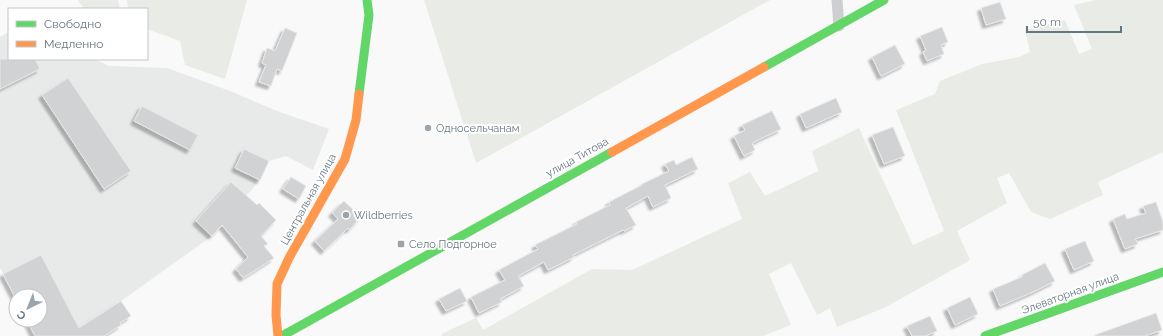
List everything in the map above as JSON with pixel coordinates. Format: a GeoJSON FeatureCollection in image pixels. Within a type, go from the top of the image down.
{"type":"FeatureCollection","features":[{"type":"Feature","properties":{"kind":"main road","name":"Центральная улица"},"geometry":{"type":"LineString","coordinates":[[278,336],[276,315],[277,284],[289,258],[345,159],[356,120],[369,15],[367,0]]}},
{"type":"Feature","properties":{"kind":"main road","name":"улица Титова"},"geometry":{"type":"LineString","coordinates":[[282,336],[884,0]]}},
{"type":"Feature","properties":{"kind":"main road","name":"Элеваторная улица"},"geometry":{"type":"LineString","coordinates":[[985,336],[1163,272]]}},
{"type":"Feature","properties":{"kind":"street"},"geometry":{"type":"LineString","coordinates":[[837,0],[839,26]]}},
{"type":"Feature","properties":{"kind":"shaded area"},"geometry":{"type":"Polygon","coordinates":[[[78,0],[118,0],[120,8],[83,8],[78,0]]]}},
{"type":"Feature","properties":{"kind":"shaded area"},"geometry":{"type":"Polygon","coordinates":[[[127,0],[247,0],[225,79],[185,65],[180,41],[148,29],[148,8],[128,8],[127,0]]]}},
{"type":"Feature","properties":{"kind":"shaded area"},"geometry":{"type":"Polygon","coordinates":[[[424,0],[770,0],[476,163],[424,0]]]}},
{"type":"Feature","properties":{"kind":"shaded area"},"geometry":{"type":"Polygon","coordinates":[[[1095,0],[1163,0],[1163,152],[1098,182],[1103,195],[1050,219],[1031,212],[1009,173],[997,178],[1007,203],[957,231],[970,260],[886,307],[837,327],[830,308],[817,315],[791,263],[769,274],[791,325],[763,336],[441,336],[443,333],[476,318],[483,330],[592,269],[632,270],[742,219],[728,183],[750,172],[765,196],[818,171],[812,151],[859,128],[913,245],[944,231],[896,110],[935,94],[940,81],[982,64],[1019,57],[1030,52],[1025,30],[1065,20],[1079,54],[1092,49],[1074,5],[1095,0]]]}},
{"type":"Feature","properties":{"kind":"shaded area"},"geometry":{"type":"Polygon","coordinates":[[[8,33],[8,60],[96,60],[109,66],[167,68],[230,91],[277,111],[329,129],[313,170],[286,156],[269,161],[260,180],[212,236],[80,329],[35,336],[31,328],[48,328],[48,288],[10,288],[0,268],[0,37],[8,33]]]}},
{"type":"Feature","properties":{"kind":"building"},"geometry":{"type":"Polygon","coordinates":[[[1000,2],[1006,19],[986,25],[981,8],[1000,2]]]}},
{"type":"Feature","properties":{"kind":"building"},"geometry":{"type":"Polygon","coordinates":[[[942,27],[948,42],[941,45],[944,54],[927,61],[923,52],[926,50],[920,36],[942,27]]]}},
{"type":"Feature","properties":{"kind":"building"},"geometry":{"type":"Polygon","coordinates":[[[285,28],[297,33],[282,71],[277,69],[271,86],[259,82],[266,65],[262,63],[267,48],[275,51],[285,28]]]}},
{"type":"Feature","properties":{"kind":"building"},"geometry":{"type":"Polygon","coordinates":[[[895,45],[905,64],[881,76],[872,57],[895,45]]]}},
{"type":"Feature","properties":{"kind":"building"},"geometry":{"type":"Polygon","coordinates":[[[0,59],[36,60],[40,69],[0,89],[0,59]]]}},
{"type":"Feature","properties":{"kind":"building"},"geometry":{"type":"Polygon","coordinates":[[[68,78],[131,171],[104,189],[42,95],[68,78]]]}},
{"type":"Feature","properties":{"kind":"building"},"geometry":{"type":"Polygon","coordinates":[[[836,98],[842,112],[806,128],[800,114],[836,98]]]}},
{"type":"Feature","properties":{"kind":"building"},"geometry":{"type":"Polygon","coordinates":[[[142,106],[198,135],[190,150],[134,121],[142,106]]]}},
{"type":"Feature","properties":{"kind":"building"},"geometry":{"type":"Polygon","coordinates":[[[772,111],[781,129],[752,143],[755,150],[744,156],[734,136],[745,130],[742,125],[772,111]]]}},
{"type":"Feature","properties":{"kind":"building"},"geometry":{"type":"Polygon","coordinates":[[[893,127],[905,156],[884,164],[872,135],[893,127]]]}},
{"type":"Feature","properties":{"kind":"building"},"geometry":{"type":"Polygon","coordinates":[[[244,149],[269,161],[260,180],[235,168],[244,149]]]}},
{"type":"Feature","properties":{"kind":"building"},"geometry":{"type":"Polygon","coordinates":[[[692,157],[698,169],[665,185],[671,198],[653,207],[648,196],[626,208],[636,225],[573,255],[574,257],[548,270],[544,262],[518,276],[524,286],[500,299],[502,302],[479,313],[471,297],[505,280],[499,270],[538,249],[535,245],[577,224],[576,222],[610,205],[609,202],[669,171],[665,164],[674,160],[676,165],[692,157]]]}},
{"type":"Feature","properties":{"kind":"building"},"geometry":{"type":"Polygon","coordinates":[[[291,177],[306,186],[299,199],[283,189],[291,177]]]}},
{"type":"Feature","properties":{"kind":"building"},"geometry":{"type":"Polygon","coordinates":[[[231,182],[257,205],[259,203],[276,220],[261,236],[268,244],[264,246],[274,258],[243,278],[236,269],[248,257],[222,225],[212,236],[196,221],[231,182]]]}},
{"type":"Feature","properties":{"kind":"building"},"geometry":{"type":"Polygon","coordinates":[[[344,201],[361,217],[349,230],[348,228],[324,251],[315,241],[338,219],[332,213],[344,201]]]}},
{"type":"Feature","properties":{"kind":"building"},"geometry":{"type":"Polygon","coordinates":[[[1156,202],[1163,222],[1163,230],[1135,239],[1138,244],[1125,249],[1113,219],[1125,214],[1127,219],[1146,213],[1143,206],[1156,202]]]}},
{"type":"Feature","properties":{"kind":"building"},"geometry":{"type":"Polygon","coordinates":[[[1085,241],[1094,261],[1074,270],[1065,249],[1085,241]]]}},
{"type":"Feature","properties":{"kind":"building"},"geometry":{"type":"Polygon","coordinates":[[[41,255],[79,328],[121,301],[131,316],[120,323],[121,325],[104,336],[35,336],[31,328],[48,328],[48,288],[10,288],[3,274],[41,255]]]}},
{"type":"Feature","properties":{"kind":"building"},"geometry":{"type":"Polygon","coordinates":[[[1045,263],[1055,281],[1000,306],[993,289],[1022,277],[1022,275],[1045,263]]]}},
{"type":"Feature","properties":{"kind":"building"},"geometry":{"type":"Polygon","coordinates":[[[460,288],[467,301],[446,311],[439,299],[460,288]]]}},
{"type":"Feature","properties":{"kind":"building"},"geometry":{"type":"Polygon","coordinates":[[[970,297],[978,314],[955,325],[947,308],[970,297]]]}},
{"type":"Feature","properties":{"kind":"building"},"geometry":{"type":"Polygon","coordinates":[[[1156,313],[1162,330],[1145,336],[1095,336],[1095,335],[1156,313]]]}},
{"type":"Feature","properties":{"kind":"building"},"geometry":{"type":"Polygon","coordinates":[[[930,316],[937,331],[926,336],[912,336],[907,326],[930,316]]]}},
{"type":"Feature","properties":{"kind":"traffic: fast"},"geometry":{"type":"LineString","coordinates":[[359,94],[369,15],[367,0]]}},
{"type":"Feature","properties":{"kind":"traffic: fast"},"geometry":{"type":"LineString","coordinates":[[764,67],[884,0]]}},
{"type":"Feature","properties":{"kind":"traffic: fast"},"geometry":{"type":"LineString","coordinates":[[282,336],[612,152]]}},
{"type":"Feature","properties":{"kind":"traffic: fast"},"geometry":{"type":"LineString","coordinates":[[985,336],[1163,272]]}},
{"type":"Feature","properties":{"kind":"traffic: slow"},"geometry":{"type":"LineString","coordinates":[[612,152],[764,67]]}},
{"type":"Feature","properties":{"kind":"traffic: slow"},"geometry":{"type":"LineString","coordinates":[[278,336],[276,315],[277,284],[289,258],[345,159],[356,120],[359,94]]}},
{"type":"Feature","properties":{"kind":"place","name":"Односельчанам"},"geometry":{"type":"Point","coordinates":[428,128]}},
{"type":"Feature","properties":{"kind":"place","name":"Wildberries"},"geometry":{"type":"Point","coordinates":[346,215]}},
{"type":"Feature","properties":{"kind":"place","name":"Село Подгорное"},"geometry":{"type":"Point","coordinates":[401,244]}}]}
